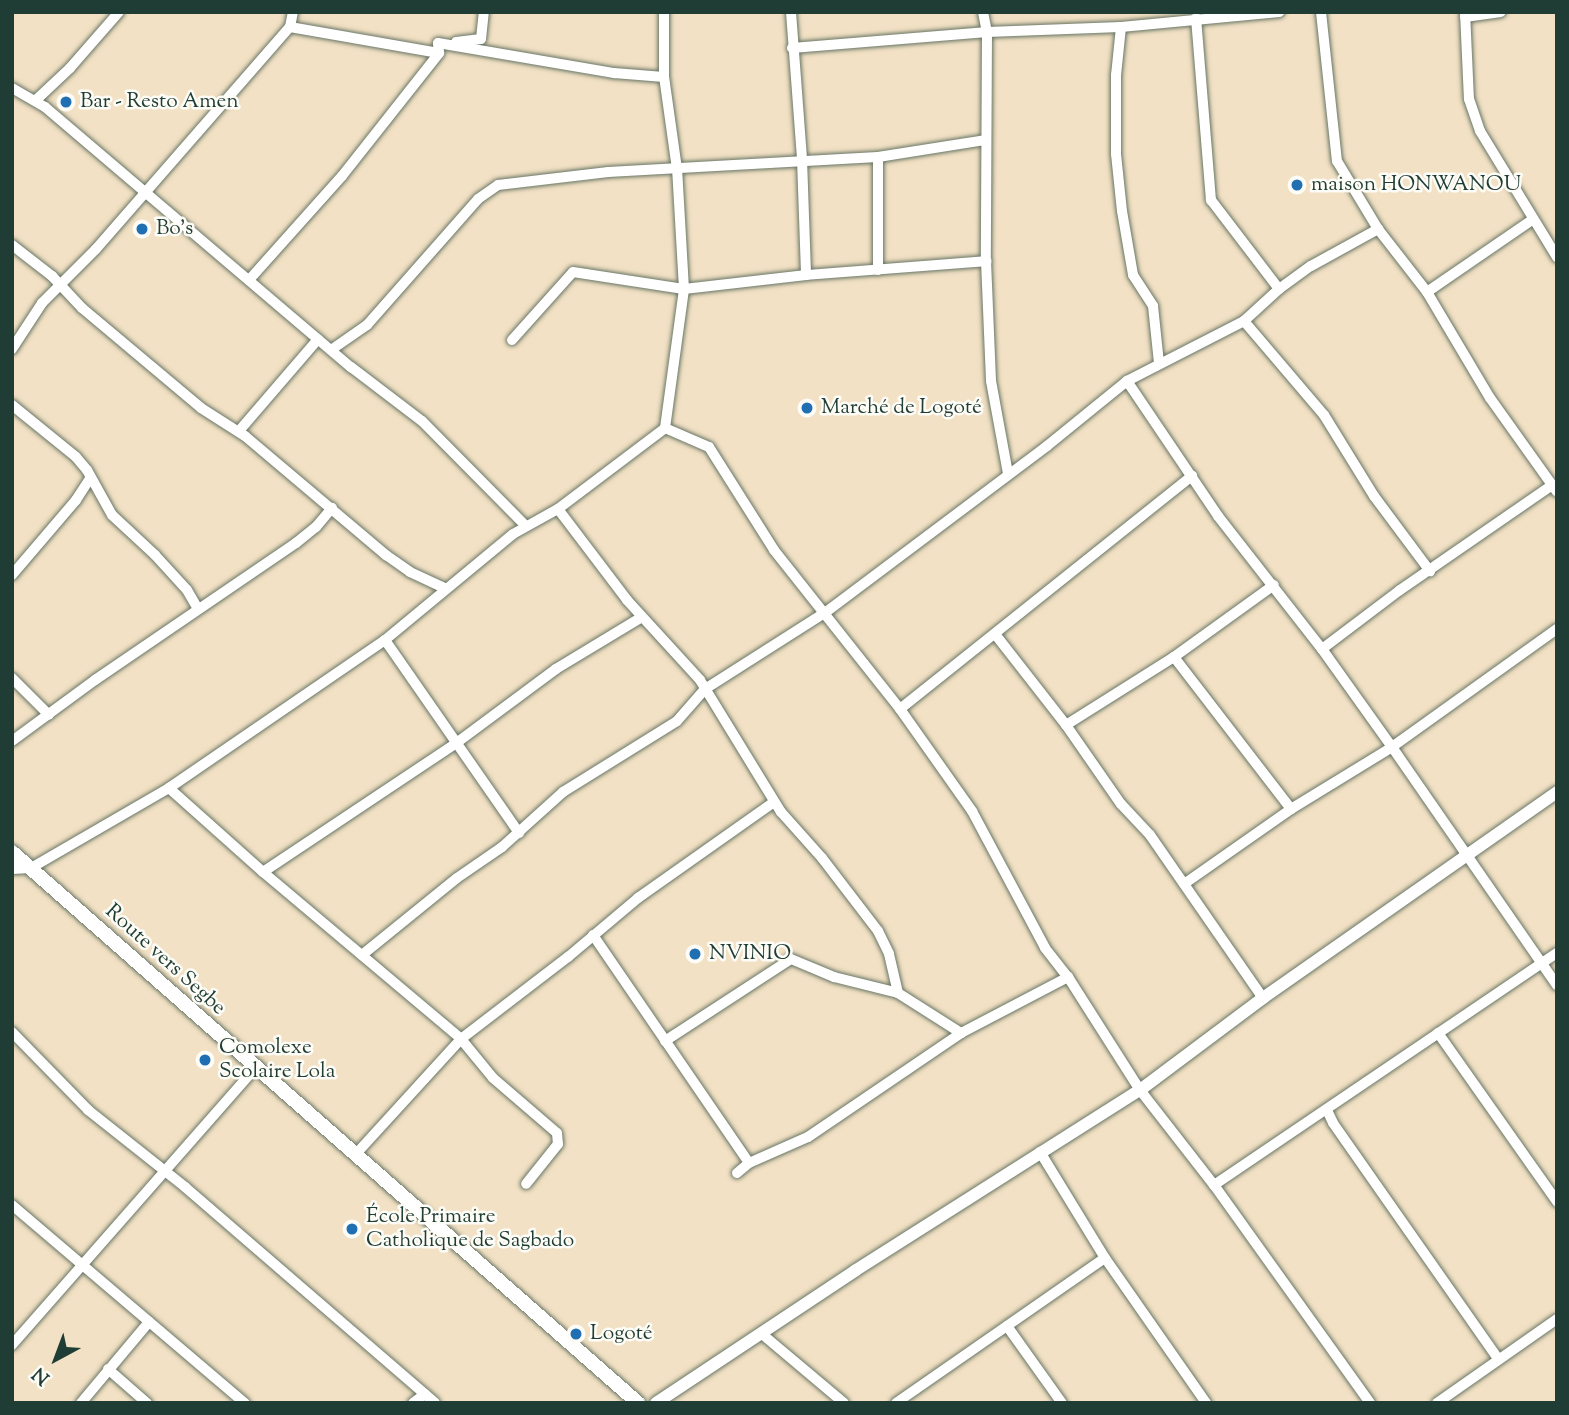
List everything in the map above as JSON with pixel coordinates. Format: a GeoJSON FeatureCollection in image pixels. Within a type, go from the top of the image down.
{"type":"FeatureCollection","features":[{"type":"Feature","properties":{"kind":"main road","name":"Route vers Segbe"},"geometry":{"type":"LineString","coordinates":[[12,852],[638,1403]]}},
{"type":"Feature","properties":{"kind":"street"},"geometry":{"type":"LineString","coordinates":[[36,100],[70,68],[119,12]]}},
{"type":"Feature","properties":{"kind":"street"},"geometry":{"type":"LineString","coordinates":[[12,349],[42,303],[146,193],[290,27],[293,12]]}},
{"type":"Feature","properties":{"kind":"street"},"geometry":{"type":"LineString","coordinates":[[249,281],[342,176],[439,48],[481,39],[484,12]]}},
{"type":"Feature","properties":{"kind":"street"},"geometry":{"type":"LineString","coordinates":[[12,869],[31,868],[169,788],[385,640],[526,526],[558,509],[664,428],[684,289],[677,169],[664,78],[664,12]]}},
{"type":"Feature","properties":{"kind":"street"},"geometry":{"type":"LineString","coordinates":[[791,12],[802,159],[806,275]]}},
{"type":"Feature","properties":{"kind":"street"},"geometry":{"type":"LineString","coordinates":[[983,12],[987,32],[985,261],[990,381],[1008,474]]}},
{"type":"Feature","properties":{"kind":"street"},"geometry":{"type":"LineString","coordinates":[[792,48],[987,32],[1121,27],[1279,12]]}},
{"type":"Feature","properties":{"kind":"street"},"geometry":{"type":"LineString","coordinates":[[1321,12],[1337,161],[1378,229],[1427,292],[1490,398],[1554,488],[1430,571],[1322,649]]}},
{"type":"Feature","properties":{"kind":"street"},"geometry":{"type":"LineString","coordinates":[[1501,12],[1465,15],[1469,99],[1480,131],[1557,257]]}},
{"type":"Feature","properties":{"kind":"street"},"geometry":{"type":"LineString","coordinates":[[1196,18],[1211,200],[1279,289]]}},
{"type":"Feature","properties":{"kind":"street"},"geometry":{"type":"LineString","coordinates":[[290,27],[664,78]]}},
{"type":"Feature","properties":{"kind":"street"},"geometry":{"type":"LineString","coordinates":[[1121,27],[1116,75],[1116,154],[1122,211],[1133,275],[1153,306],[1159,363]]}},
{"type":"Feature","properties":{"kind":"street"},"geometry":{"type":"LineString","coordinates":[[12,88],[36,100],[331,350],[422,421],[526,526]]}},
{"type":"Feature","properties":{"kind":"street"},"geometry":{"type":"LineString","coordinates":[[331,350],[352,338],[377,316],[464,214],[489,189],[499,185],[608,172],[802,159],[878,157],[985,140]]}},
{"type":"Feature","properties":{"kind":"street"},"geometry":{"type":"LineString","coordinates":[[878,157],[878,270]]}},
{"type":"Feature","properties":{"kind":"street"},"geometry":{"type":"LineString","coordinates":[[1427,292],[1532,220]]}},
{"type":"Feature","properties":{"kind":"street"},"geometry":{"type":"LineString","coordinates":[[362,955],[519,833],[587,775],[650,740],[677,721],[705,689],[826,612],[1126,381],[1244,321],[1279,289],[1311,266],[1378,229]]}},
{"type":"Feature","properties":{"kind":"street"},"geometry":{"type":"LineString","coordinates":[[12,245],[201,408],[239,430],[394,561],[446,589]]}},
{"type":"Feature","properties":{"kind":"street"},"geometry":{"type":"LineString","coordinates":[[512,340],[573,272],[684,289],[806,275],[985,261]]}},
{"type":"Feature","properties":{"kind":"street"},"geometry":{"type":"LineString","coordinates":[[1244,321],[1324,415],[1374,496],[1430,571]]}},
{"type":"Feature","properties":{"kind":"street"},"geometry":{"type":"LineString","coordinates":[[239,430],[318,339]]}},
{"type":"Feature","properties":{"kind":"street"},"geometry":{"type":"LineString","coordinates":[[1126,381],[1218,516],[1322,649],[1392,747],[1557,985]]}},
{"type":"Feature","properties":{"kind":"street"},"geometry":{"type":"LineString","coordinates":[[12,405],[76,457],[91,477],[111,515],[155,555],[187,590],[198,609]]}},
{"type":"Feature","properties":{"kind":"street"},"geometry":{"type":"LineString","coordinates":[[664,428],[709,447],[774,550],[826,612],[900,709],[972,811],[1045,948],[1068,977],[1140,1090],[1213,1185],[1370,1403]]}},
{"type":"Feature","properties":{"kind":"street"},"geometry":{"type":"LineString","coordinates":[[900,709],[1192,476]]}},
{"type":"Feature","properties":{"kind":"street"},"geometry":{"type":"LineString","coordinates":[[12,575],[76,500],[91,477]]}},
{"type":"Feature","properties":{"kind":"street"},"geometry":{"type":"LineString","coordinates":[[12,741],[296,543],[316,527],[332,508]]}},
{"type":"Feature","properties":{"kind":"street"},"geometry":{"type":"LineString","coordinates":[[558,509],[642,617],[688,666],[774,802],[822,858],[878,932],[889,954],[898,993]]}},
{"type":"Feature","properties":{"kind":"street"},"geometry":{"type":"LineString","coordinates":[[1066,725],[1174,657],[1273,585]]}},
{"type":"Feature","properties":{"kind":"street"},"geometry":{"type":"LineString","coordinates":[[263,872],[455,744],[556,669],[642,617]]}},
{"type":"Feature","properties":{"kind":"street"},"geometry":{"type":"LineString","coordinates":[[1184,884],[1291,809],[1392,747],[1557,629]]}},
{"type":"Feature","properties":{"kind":"street"},"geometry":{"type":"LineString","coordinates":[[995,634],[1066,725],[1121,804],[1150,835],[1263,998]]}},
{"type":"Feature","properties":{"kind":"street"},"geometry":{"type":"LineString","coordinates":[[385,640],[519,833]]}},
{"type":"Feature","properties":{"kind":"street"},"geometry":{"type":"LineString","coordinates":[[1174,657],[1291,809]]}},
{"type":"Feature","properties":{"kind":"street"},"geometry":{"type":"LineString","coordinates":[[12,678],[49,715]]}},
{"type":"Feature","properties":{"kind":"street"},"geometry":{"type":"LineString","coordinates":[[169,788],[263,872],[461,1039],[494,1077],[559,1137],[558,1144],[526,1184]]}},
{"type":"Feature","properties":{"kind":"street"},"geometry":{"type":"LineString","coordinates":[[656,1403],[1040,1152],[1140,1090],[1263,998],[1557,792]]}},
{"type":"Feature","properties":{"kind":"street"},"geometry":{"type":"LineString","coordinates":[[355,1155],[461,1039],[638,898],[774,802]]}},
{"type":"Feature","properties":{"kind":"street"},"geometry":{"type":"LineString","coordinates":[[593,936],[749,1163]]}},
{"type":"Feature","properties":{"kind":"street"},"geometry":{"type":"LineString","coordinates":[[1213,1185],[1557,953]]}},
{"type":"Feature","properties":{"kind":"street"},"geometry":{"type":"LineString","coordinates":[[665,1041],[791,959],[834,977],[898,993],[961,1033]]}},
{"type":"Feature","properties":{"kind":"street"},"geometry":{"type":"LineString","coordinates":[[737,1174],[749,1163],[808,1137],[961,1033],[1068,977]]}},
{"type":"Feature","properties":{"kind":"street"},"geometry":{"type":"LineString","coordinates":[[12,1032],[88,1110],[435,1403]]}},
{"type":"Feature","properties":{"kind":"street"},"geometry":{"type":"LineString","coordinates":[[1438,1033],[1557,1202]]}},
{"type":"Feature","properties":{"kind":"street"},"geometry":{"type":"LineString","coordinates":[[12,1345],[255,1068]]}},
{"type":"Feature","properties":{"kind":"street"},"geometry":{"type":"LineString","coordinates":[[1327,1110],[1333,1123],[1498,1359]]}},
{"type":"Feature","properties":{"kind":"street"},"geometry":{"type":"LineString","coordinates":[[1040,1152],[1105,1258],[1206,1403]]}},
{"type":"Feature","properties":{"kind":"street"},"geometry":{"type":"LineString","coordinates":[[12,1205],[245,1403]]}},
{"type":"Feature","properties":{"kind":"street"},"geometry":{"type":"LineString","coordinates":[[896,1403],[1105,1258]]}},
{"type":"Feature","properties":{"kind":"street"},"geometry":{"type":"LineString","coordinates":[[1437,1403],[1557,1319]]}},
{"type":"Feature","properties":{"kind":"street"},"geometry":{"type":"LineString","coordinates":[[81,1403],[149,1322]]}},
{"type":"Feature","properties":{"kind":"street"},"geometry":{"type":"LineString","coordinates":[[1007,1326],[1062,1403]]}},
{"type":"Feature","properties":{"kind":"street"},"geometry":{"type":"LineString","coordinates":[[762,1334],[844,1403]]}},
{"type":"Feature","properties":{"kind":"street"},"geometry":{"type":"LineString","coordinates":[[108,1368],[147,1403]]}},
{"type":"Feature","properties":{"kind":"street"},"geometry":{"type":"LineString","coordinates":[[413,1403],[425,1394]]}},
{"type":"Feature","properties":{"kind":"place","name":"Bar - Resto Amen"},"geometry":{"type":"Point","coordinates":[66,102]}},
{"type":"Feature","properties":{"kind":"place","name":"maison HONWANOU"},"geometry":{"type":"Point","coordinates":[1297,185]}},
{"type":"Feature","properties":{"kind":"place","name":"Bo's"},"geometry":{"type":"Point","coordinates":[142,229]}},
{"type":"Feature","properties":{"kind":"place","name":"Marché de Logoté"},"geometry":{"type":"Point","coordinates":[807,408]}},
{"type":"Feature","properties":{"kind":"place","name":"NVINIO"},"geometry":{"type":"Point","coordinates":[695,954]}},
{"type":"Feature","properties":{"kind":"place","name":"Comolexe Scolaire Lola"},"geometry":{"type":"Point","coordinates":[205,1060]}},
{"type":"Feature","properties":{"kind":"place","name":"École Primaire Catholique de Sagbado"},"geometry":{"type":"Point","coordinates":[352,1229]}},
{"type":"Feature","properties":{"kind":"place","name":"Logoté"},"geometry":{"type":"Point","coordinates":[576,1334]}}]}
